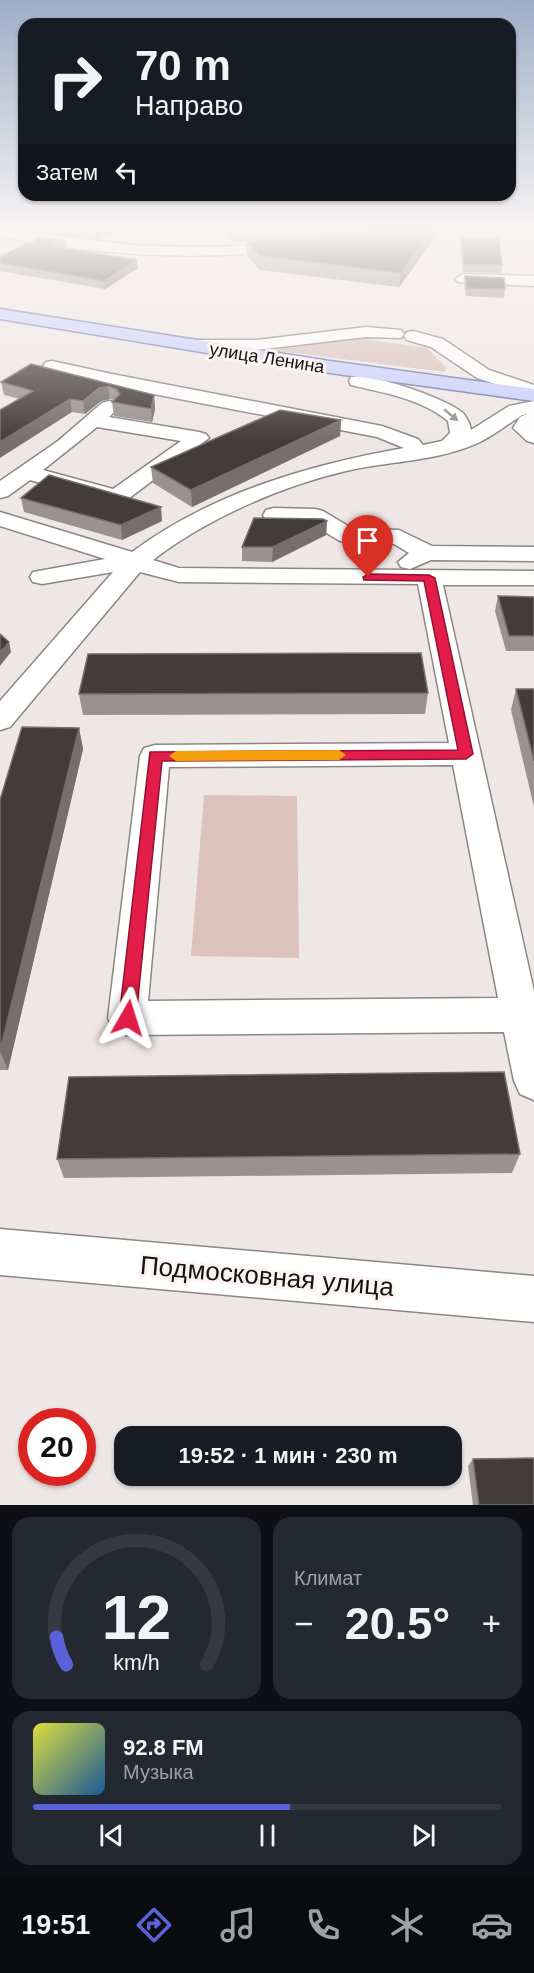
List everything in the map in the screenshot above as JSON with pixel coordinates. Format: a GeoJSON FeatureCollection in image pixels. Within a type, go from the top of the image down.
{"type":"FeatureCollection","features":[{"type":"Feature","properties":{"kind":"main road","name":"улица Ленина"},"geometry":{"type":"LineString","coordinates":[[0,314],[182,345],[534,395]]}},
{"type":"Feature","properties":{"kind":"main road","name":"улица Ленина"},"geometry":{"type":"LineString","coordinates":[[0,323],[102,342],[534,405]]}},
{"type":"Feature","properties":{"kind":"street"},"geometry":{"type":"LineString","coordinates":[[182,345],[256,345],[354,333],[395,334]]}},
{"type":"Feature","properties":{"kind":"street"},"geometry":{"type":"LineString","coordinates":[[413,336],[437,342],[483,374],[534,391]]}},
{"type":"Feature","properties":{"kind":"street"},"geometry":{"type":"LineString","coordinates":[[52,366],[136,385],[382,432],[411,443],[418,452]]}},
{"type":"Feature","properties":{"kind":"street"},"geometry":{"type":"LineString","coordinates":[[358,381],[422,399],[452,414],[461,423],[461,428],[459,436],[449,446]]}},
{"type":"Feature","properties":{"kind":"street"},"geometry":{"type":"LineString","coordinates":[[0,491],[94,421],[136,385]]}},
{"type":"Feature","properties":{"kind":"street"},"geometry":{"type":"LineString","coordinates":[[0,720],[136,561],[165,539],[236,503],[285,482],[343,465],[449,446],[472,438],[516,410],[534,405]]}},
{"type":"Feature","properties":{"kind":"street"},"geometry":{"type":"LineString","coordinates":[[534,418],[526,422],[523,428],[534,437]]}},
{"type":"Feature","properties":{"kind":"street"},"geometry":{"type":"LineString","coordinates":[[27,472],[116,497],[199,438],[94,421]]}},
{"type":"Feature","properties":{"kind":"street"},"geometry":{"type":"LineString","coordinates":[[274,515],[315,516],[348,536],[399,537],[421,570],[466,754],[534,1081]]}},
{"type":"Feature","properties":{"kind":"street"},"geometry":{"type":"LineString","coordinates":[[0,519],[136,561],[159,571],[179,574],[421,570],[534,578]]}},
{"type":"Feature","properties":{"kind":"street"},"geometry":{"type":"LineString","coordinates":[[421,570],[534,555]]}},
{"type":"Feature","properties":{"kind":"street"},"geometry":{"type":"LineString","coordinates":[[42,577],[136,561]]}},
{"type":"Feature","properties":{"kind":"street"},"geometry":{"type":"LineString","coordinates":[[466,754],[155,756],[128,1018],[520,1015]]}},
{"type":"Feature","properties":{"kind":"street","name":"Подмосковная улица"},"geometry":{"type":"LineString","coordinates":[[0,1252],[534,1299]]}},
{"type":"Feature","properties":{"kind":"shaded area"},"geometry":{"type":"Polygon","coordinates":[[[363,339],[427,348],[446,368],[445,372],[271,350],[363,339]]]}},
{"type":"Feature","properties":{"kind":"shaded area"},"geometry":{"type":"Polygon","coordinates":[[[204,795],[297,796],[299,958],[191,956],[204,795]]]}},
{"type":"Feature","properties":{"kind":"building"},"geometry":{"type":"Polygon","coordinates":[[[31,364],[154,395],[151,409],[112,402],[120,394],[116,389],[108,386],[99,388],[83,401],[70,399],[0,442],[0,410],[33,391],[1,382],[31,364]]]}},
{"type":"Feature","properties":{"kind":"building"},"geometry":{"type":"Polygon","coordinates":[[[280,410],[341,420],[191,490],[151,467],[280,410]]]}},
{"type":"Feature","properties":{"kind":"building"},"geometry":{"type":"Polygon","coordinates":[[[49,475],[161,507],[121,525],[21,498],[49,475]]]}},
{"type":"Feature","properties":{"kind":"building"},"geometry":{"type":"Polygon","coordinates":[[[254,518],[323,519],[327,521],[273,547],[242,547],[254,518]]]}},
{"type":"Feature","properties":{"kind":"building"},"geometry":{"type":"Polygon","coordinates":[[[498,596],[534,597],[534,636],[509,636],[498,596]]]}},
{"type":"Feature","properties":{"kind":"building"},"geometry":{"type":"Polygon","coordinates":[[[0,634],[9,642],[0,652],[0,634]]]}},
{"type":"Feature","properties":{"kind":"building"},"geometry":{"type":"Polygon","coordinates":[[[421,653],[428,693],[79,694],[88,654],[421,653]]]}},
{"type":"Feature","properties":{"kind":"building"},"geometry":{"type":"Polygon","coordinates":[[[516,689],[534,689],[534,761],[516,689]]]}},
{"type":"Feature","properties":{"kind":"building"},"geometry":{"type":"Polygon","coordinates":[[[22,727],[79,728],[0,1051],[0,800],[22,727]]]}},
{"type":"Feature","properties":{"kind":"building"},"geometry":{"type":"Polygon","coordinates":[[[504,1072],[520,1154],[57,1159],[69,1077],[504,1072]]]}},
{"type":"Feature","properties":{"kind":"building"},"geometry":{"type":"Polygon","coordinates":[[[534,1458],[534,1505],[479,1505],[473,1459],[534,1458]]]}},
{"type":"Feature","properties":{"kind":"slow traffic"},"geometry":{"type":"LineString","coordinates":[[176,756],[339,755]]}},
{"type":"Feature","properties":{"kind":"route"},"geometry":{"type":"LineString","coordinates":[[128,1018],[155,756],[466,754],[429,578],[368,577]]}}]}
